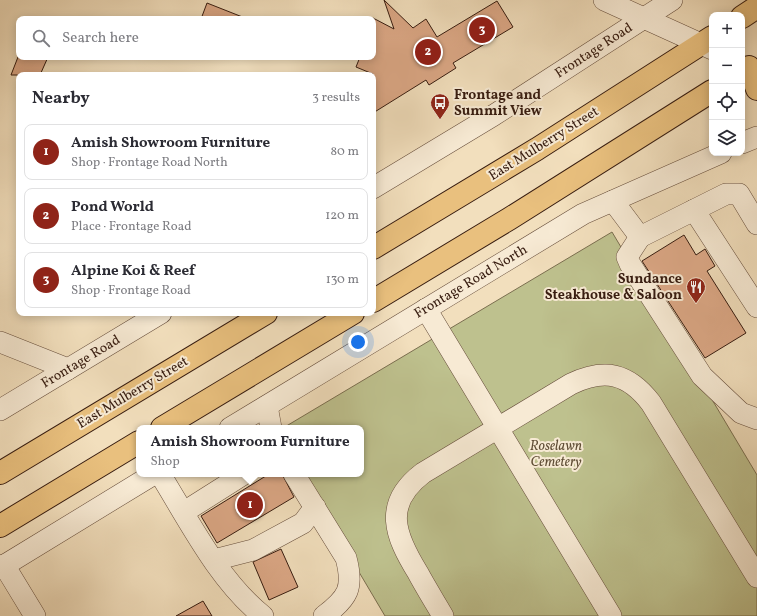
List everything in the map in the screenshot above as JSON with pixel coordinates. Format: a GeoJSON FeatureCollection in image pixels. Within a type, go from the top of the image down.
{"type":"FeatureCollection","features":[{"type":"Feature","properties":{"kind":"highway"},"geometry":{"type":"LineString","coordinates":[[745,15],[757,7]]}},
{"type":"Feature","properties":{"kind":"highway","name":"East Mulberry Street"},"geometry":{"type":"LineString","coordinates":[[376,246],[708,44]]}},
{"type":"Feature","properties":{"kind":"highway"},"geometry":{"type":"LineString","coordinates":[[749,67],[757,89]]}},
{"type":"Feature","properties":{"kind":"highway"},"geometry":{"type":"LineString","coordinates":[[376,299],[509,219],[709,93]]}},
{"type":"Feature","properties":{"kind":"highway","name":"East Mulberry Street"},"geometry":{"type":"LineString","coordinates":[[0,473],[261,316]]}},
{"type":"Feature","properties":{"kind":"highway"},"geometry":{"type":"LineString","coordinates":[[167,425],[348,316]]}},
{"type":"Feature","properties":{"kind":"highway"},"geometry":{"type":"LineString","coordinates":[[0,526],[136,444]]}},
{"type":"Feature","properties":{"kind":"street"},"geometry":{"type":"LineString","coordinates":[[604,0],[643,20],[708,44]]}},
{"type":"Feature","properties":{"kind":"street","name":"Frontage Road"},"geometry":{"type":"LineString","coordinates":[[376,186],[494,115],[672,0]]}},
{"type":"Feature","properties":{"kind":"street"},"geometry":{"type":"LineString","coordinates":[[745,143],[757,137]]}},
{"type":"Feature","properties":{"kind":"street","name":"Frontage Road North"},"geometry":{"type":"LineString","coordinates":[[235,425],[583,214],[714,156]]}},
{"type":"Feature","properties":{"kind":"street"},"geometry":{"type":"LineString","coordinates":[[757,224],[739,194],[726,194],[640,237],[627,257],[702,376],[741,413],[757,419]]}},
{"type":"Feature","properties":{"kind":"street"},"geometry":{"type":"LineString","coordinates":[[613,201],[640,237]]}},
{"type":"Feature","properties":{"kind":"street"},"geometry":{"type":"LineString","coordinates":[[694,210],[757,307]]}},
{"type":"Feature","properties":{"kind":"street"},"geometry":{"type":"LineString","coordinates":[[426,309],[611,616]]}},
{"type":"Feature","properties":{"kind":"street","name":"Frontage Road"},"geometry":{"type":"LineString","coordinates":[[0,410],[156,316]]}},
{"type":"Feature","properties":{"kind":"street"},"geometry":{"type":"LineString","coordinates":[[0,342],[68,370]]}},
{"type":"Feature","properties":{"kind":"street"},"geometry":{"type":"LineString","coordinates":[[443,616],[399,540],[396,525],[396,511],[401,497],[410,483],[423,473],[571,384],[588,376],[604,374],[630,382],[642,391],[651,403],[757,577]]}},
{"type":"Feature","properties":{"kind":"street"},"geometry":{"type":"LineString","coordinates":[[267,406],[270,425]]}},
{"type":"Feature","properties":{"kind":"street"},"geometry":{"type":"LineString","coordinates":[[35,616],[2,566],[149,477]]}},
{"type":"Feature","properties":{"kind":"street"},"geometry":{"type":"LineString","coordinates":[[162,477],[214,560],[250,606],[262,616]]}},
{"type":"Feature","properties":{"kind":"street"},"geometry":{"type":"LineString","coordinates":[[184,512],[239,477]]}},
{"type":"Feature","properties":{"kind":"street"},"geometry":{"type":"LineString","coordinates":[[296,477],[346,558],[351,574],[349,588],[342,602],[324,616]]}},
{"type":"Feature","properties":{"kind":"street"},"geometry":{"type":"LineString","coordinates":[[214,560],[252,550],[303,523],[315,507]]}},
{"type":"Feature","properties":{"kind":"green space","name":"Roselawn Cemetery"},"geometry":{"type":"Polygon","coordinates":[[[612,232],[757,475],[757,616],[385,616],[303,477],[364,477],[364,425],[288,425],[612,232]]]}},
{"type":"Feature","properties":{"kind":"building"},"geometry":{"type":"Polygon","coordinates":[[[384,0],[413,28],[426,19],[437,37],[497,1],[513,27],[453,63],[456,68],[429,85],[426,80],[376,111],[376,72],[368,72],[356,67],[359,60],[376,60],[376,20],[394,29],[384,0]]]}},
{"type":"Feature","properties":{"kind":"building"},"geometry":{"type":"Polygon","coordinates":[[[207,3],[240,16],[202,16],[207,3]]]}},
{"type":"Feature","properties":{"kind":"building"},"geometry":{"type":"Polygon","coordinates":[[[17,60],[47,60],[41,72],[16,72],[16,75],[11,75],[17,60]]]}},
{"type":"Feature","properties":{"kind":"building","name":"Sundance Steakhouse & Saloon"},"geometry":{"type":"Polygon","coordinates":[[[684,235],[696,255],[705,249],[715,266],[707,271],[746,333],[705,358],[642,261],[684,235]]]}},
{"type":"Feature","properties":{"kind":"building"},"geometry":{"type":"Polygon","coordinates":[[[264,477],[284,477],[294,497],[217,543],[201,516],[264,477]]]}},
{"type":"Feature","properties":{"kind":"building"},"geometry":{"type":"Polygon","coordinates":[[[281,549],[298,587],[269,600],[253,562],[281,549]]]}},
{"type":"Feature","properties":{"kind":"building"},"geometry":{"type":"Polygon","coordinates":[[[203,601],[212,616],[176,616],[203,601]]]}},
{"type":"Feature","properties":{"kind":"place","name":"Alpine Koi & Reef"},"geometry":{"type":"Point","coordinates":[482,30]}},
{"type":"Feature","properties":{"kind":"place","name":"Pond World"},"geometry":{"type":"Point","coordinates":[428,52]}},
{"type":"Feature","properties":{"kind":"place","name":"Frontage and Summit View"},"geometry":{"type":"Point","coordinates":[440,120]}},
{"type":"Feature","properties":{"kind":"place","name":"Sundance Steakhouse & Saloon"},"geometry":{"type":"Point","coordinates":[696,304]}},
{"type":"Feature","properties":{"kind":"place","name":"Amish Showroom Furniture"},"geometry":{"type":"Point","coordinates":[250,505]}}]}
